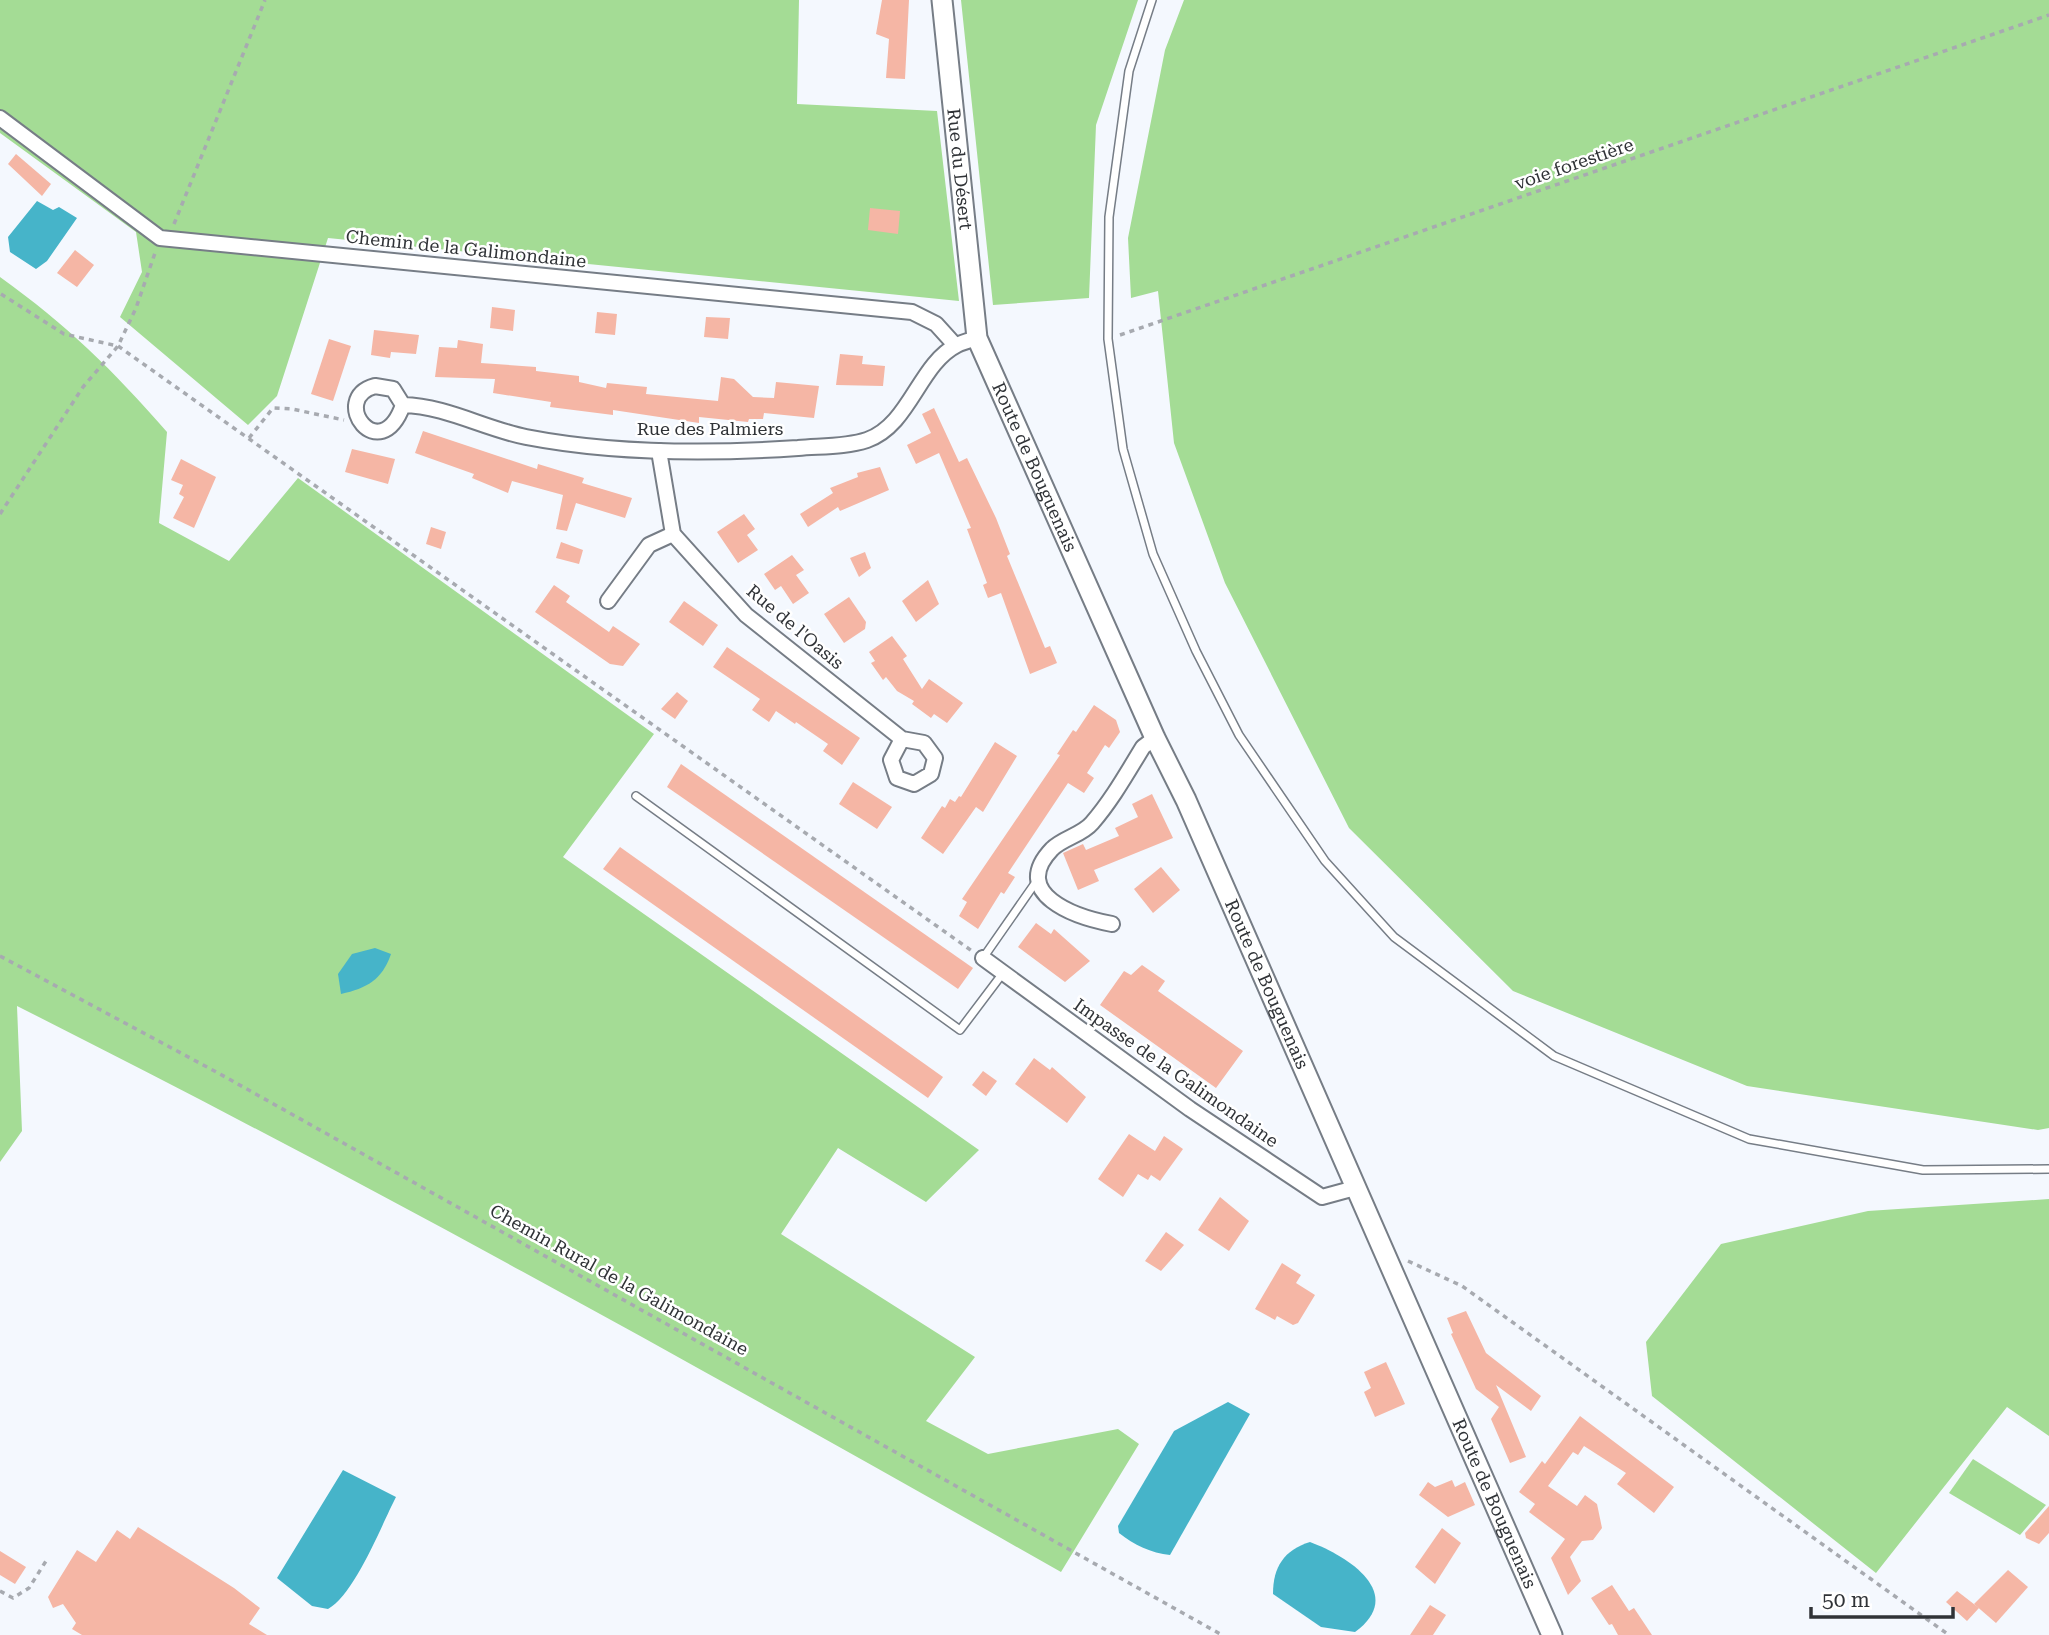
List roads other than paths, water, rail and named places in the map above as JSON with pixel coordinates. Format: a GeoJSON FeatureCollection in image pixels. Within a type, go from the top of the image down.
{"type":"FeatureCollection","features":[{"type":"Feature","properties":{"kind":"street","name":"Rue du Désert"},"geometry":{"type":"LineString","coordinates":[[942,0],[977,338]]}},
{"type":"Feature","properties":{"kind":"street","name":"Chemin de la Galimondaine"},"geometry":{"type":"LineString","coordinates":[[0,118],[160,238],[912,312],[936,324],[955,345]]}},
{"type":"Feature","properties":{"kind":"street","name":"Rue des Palmiers"},"geometry":{"type":"LineString","coordinates":[[403,405],[423,406],[526,437],[659,450],[775,449],[863,441],[880,435],[893,422],[933,368],[955,345],[977,338]]}},
{"type":"Feature","properties":{"kind":"street","name":"Route de Bouguenais"},"geometry":{"type":"LineString","coordinates":[[977,338],[1155,738],[1186,800],[1552,1635]]}},
{"type":"Feature","properties":{"kind":"street","name":"Rue des Palmiers"},"geometry":{"type":"LineString","coordinates":[[375,386],[393,389],[403,405],[397,422],[384,431],[370,431],[359,423],[355,407],[366,388],[375,386]]}},
{"type":"Feature","properties":{"kind":"street"},"geometry":{"type":"LineString","coordinates":[[608,601],[649,545],[673,534],[659,450]]}},
{"type":"Feature","properties":{"kind":"street","name":"Rue de l'Oasis"},"geometry":{"type":"LineString","coordinates":[[673,534],[746,615],[901,739]]}},
{"type":"Feature","properties":{"kind":"street"},"geometry":{"type":"LineString","coordinates":[[1112,924],[1082,919],[1042,892],[1036,882],[1040,864],[1055,847],[1090,826],[1143,747],[1155,738]]}},
{"type":"Feature","properties":{"kind":"street","name":"Impasse de la Galimondaine"},"geometry":{"type":"LineString","coordinates":[[983,958],[1190,1110],[1322,1197],[1355,1188]]}},
{"type":"Feature","properties":{"kind":"lane"},"geometry":{"type":"LineString","coordinates":[[1152,0],[1129,71],[1109,217],[1108,339],[1123,449],[1153,554],[1196,651],[1239,735],[1325,861],[1394,937],[1554,1056],[1749,1139],[1923,1170],[2049,1169]]}},
{"type":"Feature","properties":{"kind":"lane"},"geometry":{"type":"LineString","coordinates":[[636,796],[960,1030],[1003,972]]}},
{"type":"Feature","properties":{"kind":"lane"},"geometry":{"type":"LineString","coordinates":[[983,958],[1036,882]]}},
{"type":"Feature","properties":{"kind":"water"},"geometry":{"type":"Polygon","coordinates":[[[37,201],[53,210],[59,207],[77,218],[47,261],[36,269],[10,252],[8,237],[37,201]]]}},
{"type":"Feature","properties":{"kind":"water"},"geometry":{"type":"Polygon","coordinates":[[[375,948],[391,954],[383,970],[366,986],[341,994],[338,974],[352,954],[375,948]]]}},
{"type":"Feature","properties":{"kind":"water"},"geometry":{"type":"Polygon","coordinates":[[[1228,1402],[1250,1414],[1170,1555],[1143,1548],[1119,1533],[1118,1526],[1174,1431],[1228,1402]]]}},
{"type":"Feature","properties":{"kind":"water"},"geometry":{"type":"Polygon","coordinates":[[[343,1470],[396,1497],[357,1575],[338,1601],[328,1609],[312,1606],[277,1578],[343,1470]]]}},
{"type":"Feature","properties":{"kind":"water"},"geometry":{"type":"Polygon","coordinates":[[[1310,1542],[1355,1567],[1374,1591],[1375,1604],[1370,1618],[1355,1632],[1321,1627],[1273,1594],[1275,1576],[1282,1561],[1293,1550],[1310,1542]]]}}]}
